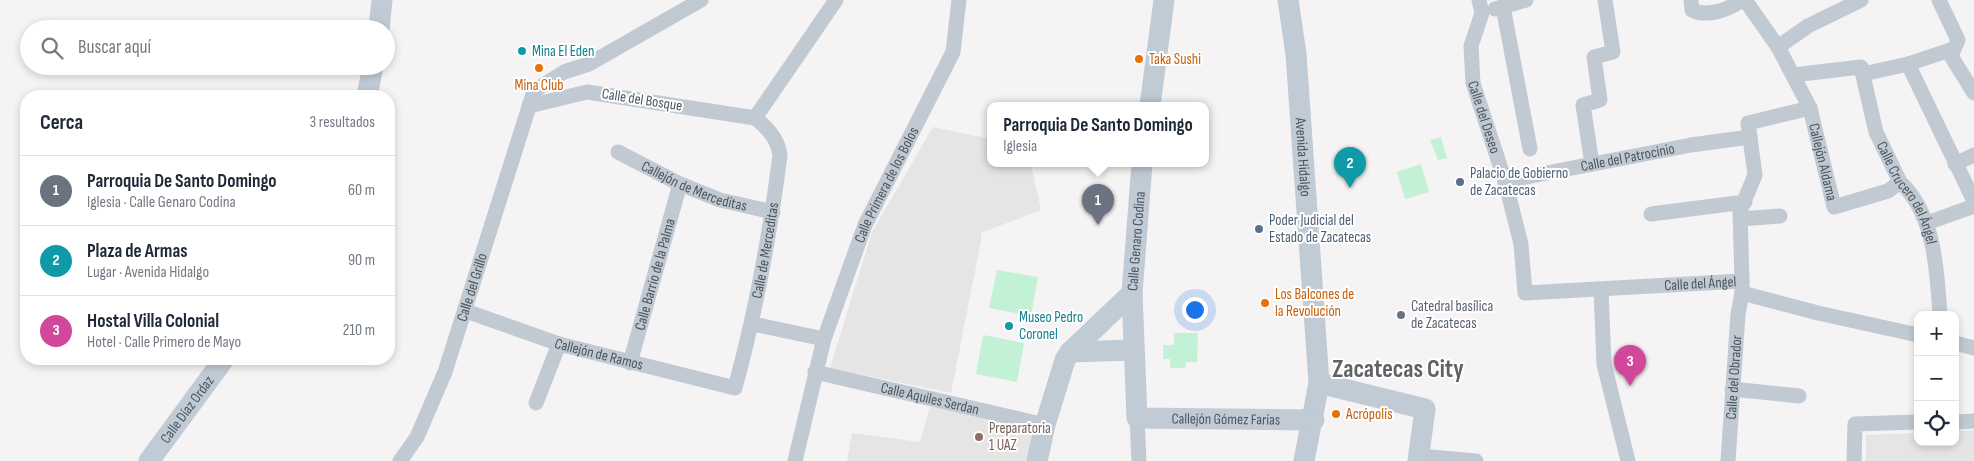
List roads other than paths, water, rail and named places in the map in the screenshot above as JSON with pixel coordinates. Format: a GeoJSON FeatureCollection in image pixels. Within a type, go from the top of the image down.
{"type":"FeatureCollection","features":[{"type":"Feature","properties":{"kind":"street"},"geometry":{"type":"LineString","coordinates":[[380,20],[382,0]]}},
{"type":"Feature","properties":{"kind":"street","name":"Calle del Grillo"},"geometry":{"type":"LineString","coordinates":[[400,461],[417,437],[431,406],[466,310],[534,91],[543,83],[564,72],[589,64],[701,0]]}},
{"type":"Feature","properties":{"kind":"street"},"geometry":{"type":"LineString","coordinates":[[755,118],[836,0]]}},
{"type":"Feature","properties":{"kind":"street","name":"Calle Primera de los Bolos"},"geometry":{"type":"LineString","coordinates":[[795,461],[824,339],[865,224],[953,52],[959,0]]}},
{"type":"Feature","properties":{"kind":"street"},"geometry":{"type":"LineString","coordinates":[[1151,102],[1164,0]]}},
{"type":"Feature","properties":{"kind":"street","name":"Avenida Hidalgo"},"geometry":{"type":"LineString","coordinates":[[1288,0],[1296,54],[1319,384],[1314,420],[1304,461]]}},
{"type":"Feature","properties":{"kind":"street"},"geometry":{"type":"LineString","coordinates":[[1480,7],[1503,7],[1526,0]]}},
{"type":"Feature","properties":{"kind":"street"},"geometry":{"type":"LineString","coordinates":[[1592,164],[1583,106],[1600,100],[1594,57],[1613,52],[1604,0]]}},
{"type":"Feature","properties":{"kind":"street"},"geometry":{"type":"LineString","coordinates":[[1691,0],[1692,10],[1699,14],[1728,10],[1744,0],[1778,47],[1810,108],[1748,123],[1750,137]]}},
{"type":"Feature","properties":{"kind":"street"},"geometry":{"type":"LineString","coordinates":[[1778,47],[1808,26],[1861,0]]}},
{"type":"Feature","properties":{"kind":"street"},"geometry":{"type":"LineString","coordinates":[[1939,0],[1958,40],[1951,56],[1974,93]]}},
{"type":"Feature","properties":{"kind":"street","name":"Calle del Deseo"},"geometry":{"type":"LineString","coordinates":[[1480,7],[1471,46],[1473,84],[1506,181],[1521,244],[1525,293]]}},
{"type":"Feature","properties":{"kind":"street"},"geometry":{"type":"LineString","coordinates":[[1503,7],[1530,149]]}},
{"type":"Feature","properties":{"kind":"street"},"geometry":{"type":"LineString","coordinates":[[1793,76],[1861,67],[1863,74],[1908,64],[1953,49]]}},
{"type":"Feature","properties":{"kind":"street"},"geometry":{"type":"LineString","coordinates":[[1908,64],[1974,200]]}},
{"type":"Feature","properties":{"kind":"street","name":"Calle Crucero del Ángel"},"geometry":{"type":"LineString","coordinates":[[1863,74],[1876,132],[1900,182],[1906,188],[1927,224],[1938,280],[1940,311]]}},
{"type":"Feature","properties":{"kind":"street"},"geometry":{"type":"LineString","coordinates":[[368,90],[371,75]]}},
{"type":"Feature","properties":{"kind":"street","name":"Calle del Bosque"},"geometry":{"type":"LineString","coordinates":[[529,106],[587,92],[755,118]]}},
{"type":"Feature","properties":{"kind":"street","name":"Callejón Aldama"},"geometry":{"type":"LineString","coordinates":[[1810,108],[1834,207],[1888,190],[1900,182]]}},
{"type":"Feature","properties":{"kind":"street","name":"Calle de Merceditas"},"geometry":{"type":"LineString","coordinates":[[735,388],[753,324],[773,212],[779,148],[767,127],[755,118]]}},
{"type":"Feature","properties":{"kind":"street","name":"Calle del Patrocinio"},"geometry":{"type":"LineString","coordinates":[[1506,181],[1750,137]]}},
{"type":"Feature","properties":{"kind":"street","name":"Calle del Obrador"},"geometry":{"type":"LineString","coordinates":[[1728,461],[1738,314],[1742,287],[1740,210],[1755,175],[1750,137]]}},
{"type":"Feature","properties":{"kind":"street","name":"Callejón de Merceditas"},"geometry":{"type":"LineString","coordinates":[[618,152],[680,184],[720,200],[773,212]]}},
{"type":"Feature","properties":{"kind":"street"},"geometry":{"type":"LineString","coordinates":[[1955,164],[1974,155]]}},
{"type":"Feature","properties":{"kind":"street","name":"Calle Genaro Codina"},"geometry":{"type":"LineString","coordinates":[[1070,352],[1132,294],[1142,167]]}},
{"type":"Feature","properties":{"kind":"street","name":"Calle Barrio de la Palma"},"geometry":{"type":"LineString","coordinates":[[630,363],[680,184]]}},
{"type":"Feature","properties":{"kind":"street"},"geometry":{"type":"LineString","coordinates":[[1651,214],[1745,202]]}},
{"type":"Feature","properties":{"kind":"street"},"geometry":{"type":"LineString","coordinates":[[1927,224],[1974,206]]}},
{"type":"Feature","properties":{"kind":"street"},"geometry":{"type":"LineString","coordinates":[[1740,219],[1780,216]]}},
{"type":"Feature","properties":{"kind":"street","name":"Calle del Ángel"},"geometry":{"type":"LineString","coordinates":[[1525,293],[1593,288],[1602,290],[1742,287],[1818,314],[1914,334]]}},
{"type":"Feature","properties":{"kind":"street"},"geometry":{"type":"LineString","coordinates":[[1602,290],[1604,364],[1628,461]]}},
{"type":"Feature","properties":{"kind":"street"},"geometry":{"type":"LineString","coordinates":[[1132,294],[1138,461]]}},
{"type":"Feature","properties":{"kind":"street","name":"Callejón de Ramos"},"geometry":{"type":"LineString","coordinates":[[466,310],[559,344],[735,388]]}},
{"type":"Feature","properties":{"kind":"street"},"geometry":{"type":"LineString","coordinates":[[753,324],[824,339]]}},
{"type":"Feature","properties":{"kind":"street"},"geometry":{"type":"LineString","coordinates":[[536,402],[559,344]]}},
{"type":"Feature","properties":{"kind":"street"},"geometry":{"type":"LineString","coordinates":[[1959,344],[1974,348]]}},
{"type":"Feature","properties":{"kind":"street"},"geometry":{"type":"LineString","coordinates":[[1037,461],[1045,425],[1065,360],[1070,352],[1133,350]]}},
{"type":"Feature","properties":{"kind":"street","name":"Calle Díaz Ordaz"},"geometry":{"type":"LineString","coordinates":[[149,461],[220,365]]}},
{"type":"Feature","properties":{"kind":"street","name":"Calle Aquiles Serdan"},"geometry":{"type":"LineString","coordinates":[[815,372],[1045,425]]}},
{"type":"Feature","properties":{"kind":"street"},"geometry":{"type":"LineString","coordinates":[[1319,384],[1425,409],[1419,458],[1476,461]]}},
{"type":"Feature","properties":{"kind":"street"},"geometry":{"type":"LineString","coordinates":[[1732,389],[1799,396]]}},
{"type":"Feature","properties":{"kind":"street","name":"Callejón Gómez Farías"},"geometry":{"type":"LineString","coordinates":[[1137,418],[1314,420]]}},
{"type":"Feature","properties":{"kind":"street"},"geometry":{"type":"LineString","coordinates":[[1959,422],[1974,421]]}},
{"type":"Feature","properties":{"kind":"street"},"geometry":{"type":"LineString","coordinates":[[1854,461],[1855,424],[1914,422]]}},
{"type":"Feature","properties":{"kind":"place","name":"Mina El Eden"},"geometry":{"type":"Point","coordinates":[522,51]}},
{"type":"Feature","properties":{"kind":"place","name":"Taka Sushi"},"geometry":{"type":"Point","coordinates":[1139,59]}},
{"type":"Feature","properties":{"kind":"place","name":"Mina Club"},"geometry":{"type":"Point","coordinates":[539,68]}},
{"type":"Feature","properties":{"kind":"place","name":"Palacio de Gobierno de Zacatecas"},"geometry":{"type":"Point","coordinates":[1460,182]}},
{"type":"Feature","properties":{"kind":"place","name":"Plaza de Armas"},"geometry":{"type":"Point","coordinates":[1350,188]}},
{"type":"Feature","properties":{"kind":"place","name":"Parroquia De Santo Domingo"},"geometry":{"type":"Point","coordinates":[1098,225]}},
{"type":"Feature","properties":{"kind":"place","name":"Poder Judicial del Estado de Zacatecas"},"geometry":{"type":"Point","coordinates":[1259,229]}},
{"type":"Feature","properties":{"kind":"place","name":"Los Balcones de la Revolución"},"geometry":{"type":"Point","coordinates":[1265,303]}},
{"type":"Feature","properties":{"kind":"place","name":"Catedral basílica de Zacatecas"},"geometry":{"type":"Point","coordinates":[1401,315]}},
{"type":"Feature","properties":{"kind":"place","name":"Museo Pedro Coronel"},"geometry":{"type":"Point","coordinates":[1009,326]}},
{"type":"Feature","properties":{"kind":"place","name":"Hostal Villa Colonial"},"geometry":{"type":"Point","coordinates":[1630,386]}},
{"type":"Feature","properties":{"kind":"place","name":"Acrópolis"},"geometry":{"type":"Point","coordinates":[1336,414]}},
{"type":"Feature","properties":{"kind":"place","name":"Preparatoria 1 UAZ"},"geometry":{"type":"Point","coordinates":[979,437]}},
{"type":"Feature","properties":{"kind":"district","name":"Zacatecas City"},"geometry":{"type":"Point","coordinates":[1398,369]}}]}
